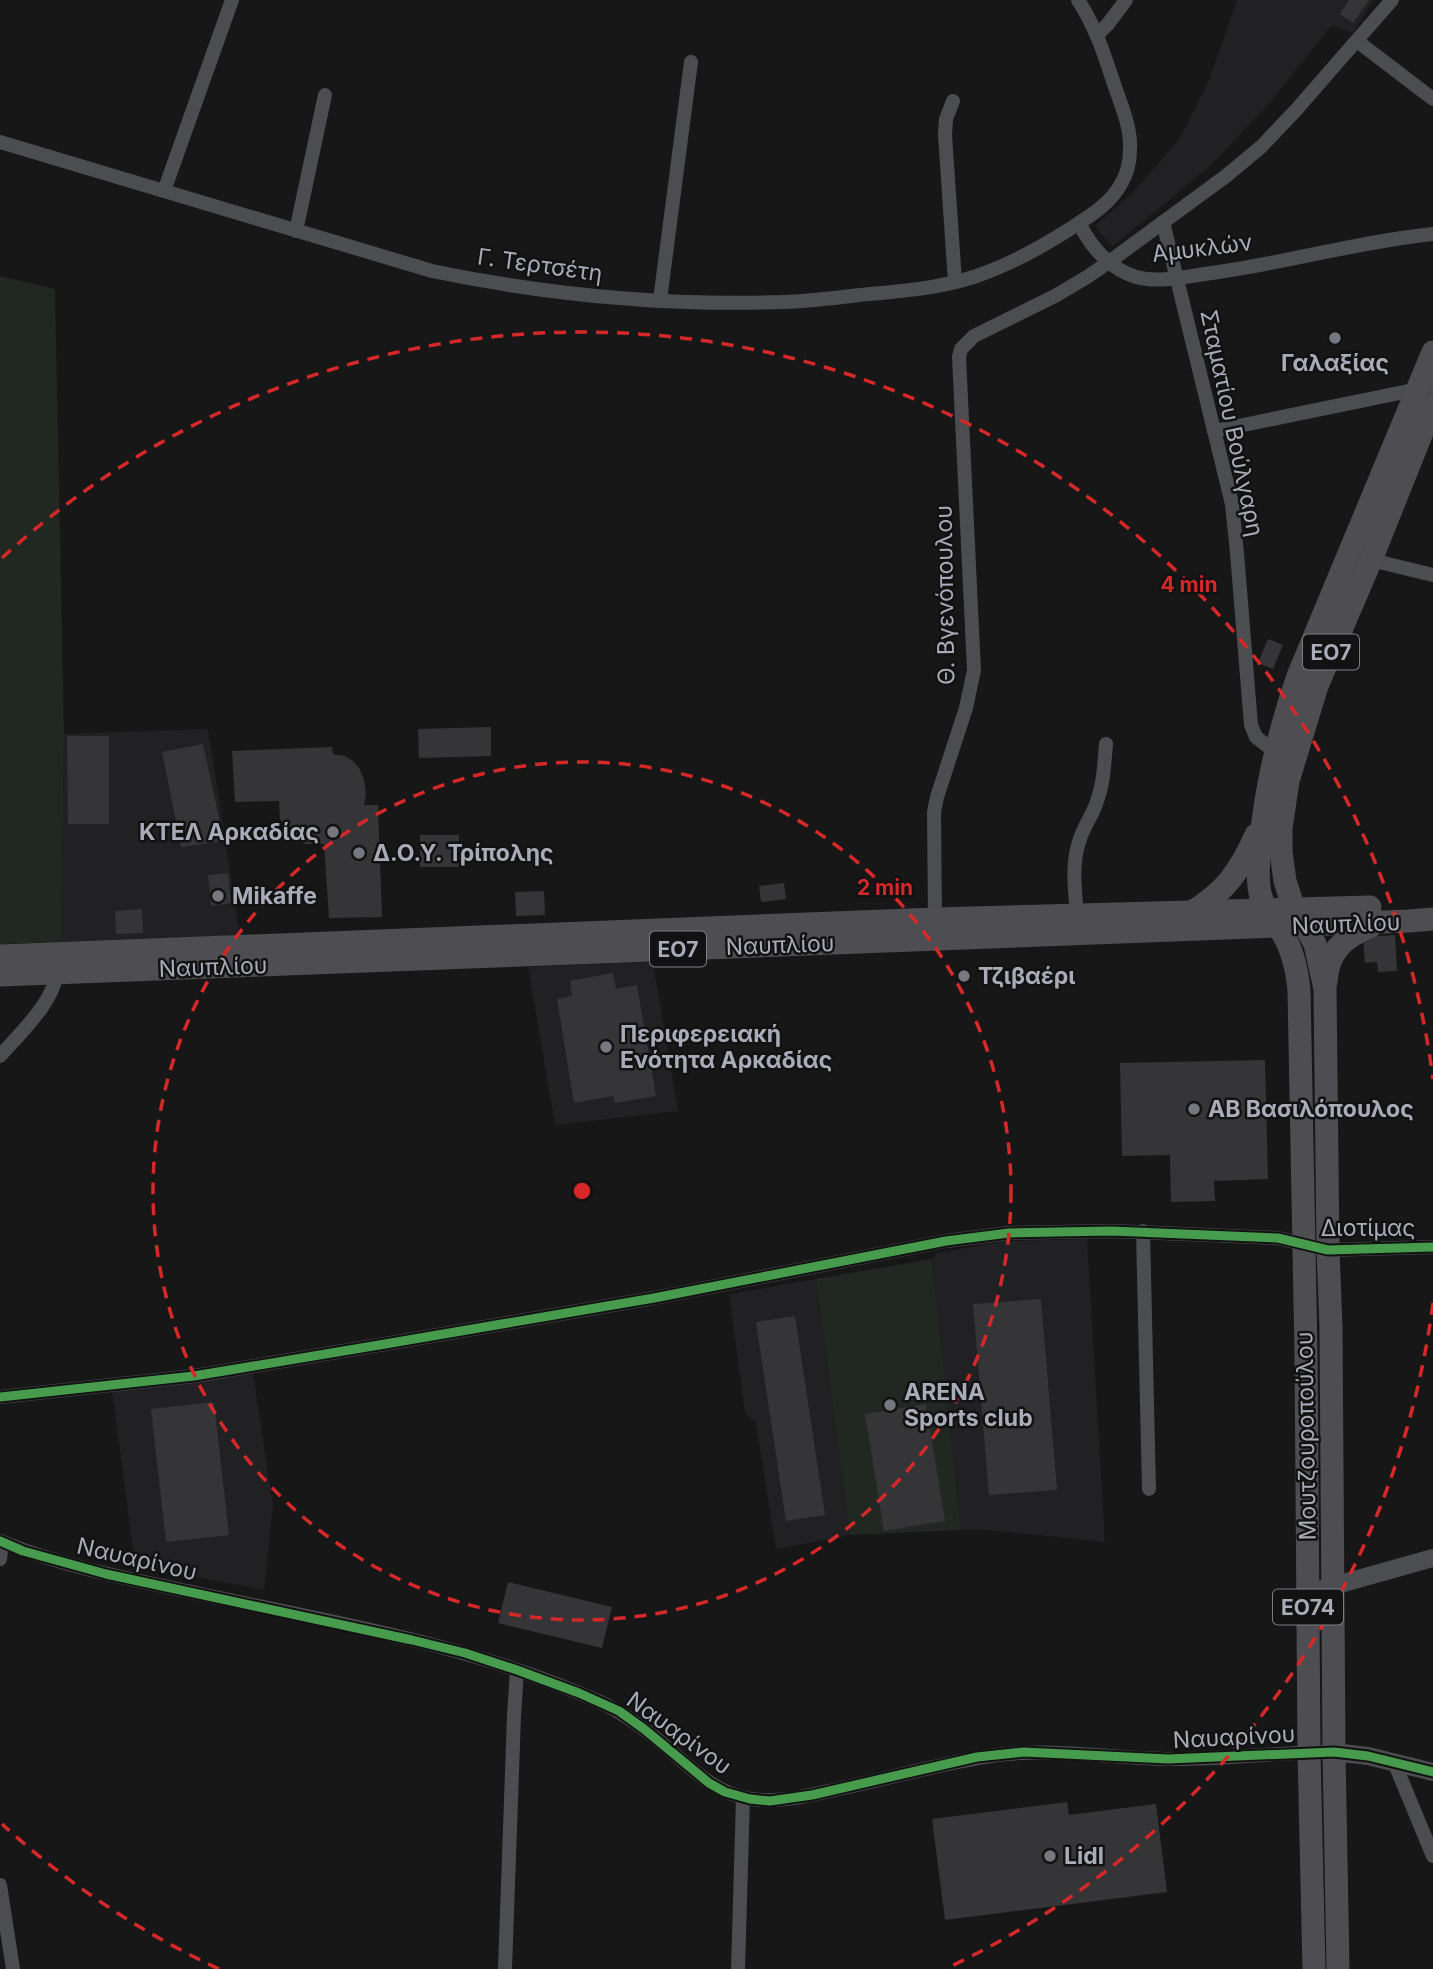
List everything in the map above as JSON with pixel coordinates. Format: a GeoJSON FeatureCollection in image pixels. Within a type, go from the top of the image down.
{"type":"FeatureCollection","features":[{"type":"Feature","properties":{"kind":"main road","name":"ΕΟ7"},"geometry":{"type":"LineString","coordinates":[[1273,918],[1261,898],[1259,852],[1268,780],[1275,752],[1298,676],[1425,387],[1433,352]]}},
{"type":"Feature","properties":{"kind":"main road","name":"ΕΟ7"},"geometry":{"type":"LineString","coordinates":[[1301,917],[1285,881],[1281,852],[1288,781],[1317,686],[1433,405]]}},
{"type":"Feature","properties":{"kind":"main road","name":"ΕΟ7"},"geometry":{"type":"LineString","coordinates":[[1191,912],[1219,894],[1232,878],[1243,862],[1263,816]]}},
{"type":"Feature","properties":{"kind":"main road","name":"Ναυπλίου"},"geometry":{"type":"LineString","coordinates":[[0,956],[57,964],[1301,917],[1433,905]]}},
{"type":"Feature","properties":{"kind":"main road","name":"Ναυπλίου"},"geometry":{"type":"LineString","coordinates":[[0,975],[57,964],[935,919],[1191,912],[1273,918]]}},
{"type":"Feature","properties":{"kind":"main road","name":"Ναυπλίου"},"geometry":{"type":"LineString","coordinates":[[1301,917],[1378,923],[1433,919]]}},
{"type":"Feature","properties":{"kind":"main road","name":"Μουτζουροπούλου"},"geometry":{"type":"LineString","coordinates":[[1301,917],[1315,944],[1325,989],[1338,1969]]}},
{"type":"Feature","properties":{"kind":"main road","name":"Μουτζουροπούλου"},"geometry":{"type":"LineString","coordinates":[[1273,918],[1292,952],[1298,980],[1314,1969]]}},
{"type":"Feature","properties":{"kind":"main road"},"geometry":{"type":"LineString","coordinates":[[1325,989],[1326,973],[1332,954],[1356,932],[1378,923]]}},
{"type":"Feature","properties":{"kind":"street"},"geometry":{"type":"LineString","coordinates":[[164,191],[232,0]]}},
{"type":"Feature","properties":{"kind":"street"},"geometry":{"type":"LineString","coordinates":[[1078,0],[1097,34],[1129,132],[1130,158],[1127,172],[1115,193],[1100,209],[1079,223],[1094,249],[1109,262],[1226,176],[1262,146],[1392,0]]}},
{"type":"Feature","properties":{"kind":"street"},"geometry":{"type":"LineString","coordinates":[[1097,34],[1126,0]]}},
{"type":"Feature","properties":{"kind":"street"},"geometry":{"type":"LineString","coordinates":[[1357,41],[1433,99]]}},
{"type":"Feature","properties":{"kind":"street"},"geometry":{"type":"LineString","coordinates":[[660,300],[691,62]]}},
{"type":"Feature","properties":{"kind":"street"},"geometry":{"type":"LineString","coordinates":[[296,230],[325,95]]}},
{"type":"Feature","properties":{"kind":"street"},"geometry":{"type":"LineString","coordinates":[[953,101],[946,119],[945,135],[955,282]]}},
{"type":"Feature","properties":{"kind":"street","name":"Γ. Τερτσέτη"},"geometry":{"type":"LineString","coordinates":[[0,142],[432,271],[492,283],[601,297],[786,302],[903,291],[955,282],[988,272],[1022,257],[1079,223]]}},
{"type":"Feature","properties":{"kind":"street","name":"Σταματίου Βούλγαρη"},"geometry":{"type":"LineString","coordinates":[[1163,222],[1233,515],[1251,725],[1256,737],[1275,752]]}},
{"type":"Feature","properties":{"kind":"street","name":"Αμυκλών"},"geometry":{"type":"LineString","coordinates":[[1109,262],[1118,269],[1146,279],[1176,278],[1433,234]]}},
{"type":"Feature","properties":{"kind":"street","name":"Θ. Βγενόπουλου"},"geometry":{"type":"LineString","coordinates":[[935,919],[934,812],[966,708],[974,670],[959,371],[961,349],[966,342],[984,330],[1055,296],[1109,262]]}},
{"type":"Feature","properties":{"kind":"street"},"geometry":{"type":"LineString","coordinates":[[1214,431],[1425,387]]}},
{"type":"Feature","properties":{"kind":"street"},"geometry":{"type":"LineString","coordinates":[[1371,560],[1433,575]]}},
{"type":"Feature","properties":{"kind":"street"},"geometry":{"type":"LineString","coordinates":[[1077,915],[1074,867],[1079,839],[1096,805],[1103,783],[1106,744]]}},
{"type":"Feature","properties":{"kind":"street"},"geometry":{"type":"LineString","coordinates":[[0,1056],[44,1004],[57,964]]}},
{"type":"Feature","properties":{"kind":"street","name":"Διοτίμας"},"geometry":{"type":"LineString","coordinates":[[0,1397],[194,1376],[385,1345],[654,1298],[979,1236],[1072,1230],[1143,1231],[1267,1237],[1328,1250],[1433,1247]]}},
{"type":"Feature","properties":{"kind":"street"},"geometry":{"type":"LineString","coordinates":[[1143,1231],[1149,1489]]}},
{"type":"Feature","properties":{"kind":"street"},"geometry":{"type":"LineString","coordinates":[[0,1559],[1,1542]]}},
{"type":"Feature","properties":{"kind":"street","name":"Ναυαρίνου"},"geometry":{"type":"LineString","coordinates":[[1,1542],[106,1574],[412,1640],[517,1670],[620,1711],[709,1783],[743,1798],[770,1801],[812,1795],[953,1762],[1024,1752],[1168,1759],[1334,1752],[1368,1756],[1433,1772]]}},
{"type":"Feature","properties":{"kind":"street"},"geometry":{"type":"LineString","coordinates":[[1308,1593],[1433,1558]]}},
{"type":"Feature","properties":{"kind":"street"},"geometry":{"type":"LineString","coordinates":[[505,1969],[517,1670]]}},
{"type":"Feature","properties":{"kind":"street"},"geometry":{"type":"LineString","coordinates":[[1394,1762],[1433,1856]]}},
{"type":"Feature","properties":{"kind":"street"},"geometry":{"type":"LineString","coordinates":[[738,1969],[743,1798]]}},
{"type":"Feature","properties":{"kind":"street"},"geometry":{"type":"LineString","coordinates":[[0,1885],[13,1969]]}},
{"type":"Feature","properties":{"kind":"shaded area"},"geometry":{"type":"Polygon","coordinates":[[[1237,0],[1373,0],[1353,33],[1332,25],[1267,106],[1210,166],[1112,247],[1095,226],[1132,193],[1179,140],[1209,80],[1237,0]]]}},
{"type":"Feature","properties":{"kind":"shaded area"},"geometry":{"type":"Polygon","coordinates":[[[0,276],[55,289],[64,734],[61,942],[0,944],[0,276]]]}},
{"type":"Feature","properties":{"kind":"shaded area"},"geometry":{"type":"Polygon","coordinates":[[[208,729],[240,936],[61,942],[64,734],[208,729]]]}},
{"type":"Feature","properties":{"kind":"shaded area"},"geometry":{"type":"Polygon","coordinates":[[[653,962],[678,1111],[555,1125],[528,967],[653,962]]]}},
{"type":"Feature","properties":{"kind":"shaded area"},"geometry":{"type":"Polygon","coordinates":[[[1087,1239],[1105,1542],[989,1530],[961,1530],[932,1259],[937,1253],[1004,1241],[1087,1239]]]}},
{"type":"Feature","properties":{"kind":"shaded area","name":"ARENA Sports club"},"geometry":{"type":"Polygon","coordinates":[[[932,1259],[961,1530],[850,1535],[816,1279],[932,1259]]]}},
{"type":"Feature","properties":{"kind":"shaded area"},"geometry":{"type":"Polygon","coordinates":[[[816,1279],[850,1535],[776,1549],[756,1423],[745,1413],[729,1294],[816,1279]]]}},
{"type":"Feature","properties":{"kind":"shaded area"},"geometry":{"type":"Polygon","coordinates":[[[253,1372],[273,1506],[264,1590],[135,1565],[112,1390],[253,1372]]]}},
{"type":"Feature","properties":{"kind":"building"},"geometry":{"type":"Polygon","coordinates":[[[1349,0],[1369,0],[1353,23],[1340,14],[1349,0]]]}},
{"type":"Feature","properties":{"kind":"building"},"geometry":{"type":"Polygon","coordinates":[[[1268,639],[1283,645],[1273,669],[1258,663],[1268,639]]]}},
{"type":"Feature","properties":{"kind":"building"},"geometry":{"type":"Polygon","coordinates":[[[491,727],[491,756],[419,758],[418,729],[491,727]]]}},
{"type":"Feature","properties":{"kind":"building"},"geometry":{"type":"Polygon","coordinates":[[[67,736],[109,736],[109,824],[68,824],[67,736]]]}},
{"type":"Feature","properties":{"kind":"building"},"geometry":{"type":"Polygon","coordinates":[[[203,744],[224,841],[181,847],[162,752],[203,744]]]}},
{"type":"Feature","properties":{"kind":"building","name":"ΚΤΕΛ Αρκαδίας"},"geometry":{"type":"Polygon","coordinates":[[[332,747],[333,754],[345,756],[359,768],[366,794],[364,805],[378,805],[382,917],[329,918],[324,844],[305,844],[291,836],[280,819],[279,801],[235,802],[232,751],[332,747]]]}},
{"type":"Feature","properties":{"kind":"building"},"geometry":{"type":"Polygon","coordinates":[[[420,835],[459,835],[459,867],[420,867],[420,835]]]}},
{"type":"Feature","properties":{"kind":"building"},"geometry":{"type":"Polygon","coordinates":[[[228,873],[231,903],[211,906],[208,875],[228,873]]]}},
{"type":"Feature","properties":{"kind":"building"},"geometry":{"type":"Polygon","coordinates":[[[784,883],[786,899],[761,902],[759,886],[784,883]]]}},
{"type":"Feature","properties":{"kind":"building"},"geometry":{"type":"Polygon","coordinates":[[[544,891],[545,915],[516,916],[515,892],[544,891]]]}},
{"type":"Feature","properties":{"kind":"building"},"geometry":{"type":"Polygon","coordinates":[[[142,909],[143,933],[116,934],[115,911],[142,909]]]}},
{"type":"Feature","properties":{"kind":"building"},"geometry":{"type":"Polygon","coordinates":[[[1395,935],[1397,971],[1378,972],[1377,962],[1365,963],[1363,937],[1395,935]]]}},
{"type":"Feature","properties":{"kind":"building","name":"Περιφερειακή Ενότητα Αρκαδίας"},"geometry":{"type":"Polygon","coordinates":[[[613,973],[616,989],[637,985],[656,1096],[615,1103],[613,1096],[574,1103],[557,999],[572,996],[570,981],[613,973]]]}},
{"type":"Feature","properties":{"kind":"building","name":"ΑΒ Βασιλόπουλος"},"geometry":{"type":"Polygon","coordinates":[[[1265,1060],[1268,1179],[1214,1181],[1215,1201],[1171,1202],[1170,1155],[1122,1156],[1120,1063],[1265,1060]]]}},
{"type":"Feature","properties":{"kind":"building"},"geometry":{"type":"Polygon","coordinates":[[[1041,1299],[1057,1490],[989,1495],[973,1304],[1041,1299]]]}},
{"type":"Feature","properties":{"kind":"building"},"geometry":{"type":"Polygon","coordinates":[[[795,1316],[825,1515],[786,1521],[756,1322],[795,1316]]]}},
{"type":"Feature","properties":{"kind":"building"},"geometry":{"type":"Polygon","coordinates":[[[214,1402],[229,1535],[166,1542],[151,1409],[214,1402]]]}},
{"type":"Feature","properties":{"kind":"building"},"geometry":{"type":"Polygon","coordinates":[[[926,1404],[945,1521],[884,1531],[865,1414],[926,1404]]]}},
{"type":"Feature","properties":{"kind":"building"},"geometry":{"type":"Polygon","coordinates":[[[508,1582],[612,1607],[602,1648],[498,1623],[508,1582]]]}},
{"type":"Feature","properties":{"kind":"building","name":"Lidl"},"geometry":{"type":"Polygon","coordinates":[[[1067,1802],[1069,1815],[1156,1804],[1167,1892],[945,1920],[932,1819],[1067,1802]]]}},
{"type":"Feature","properties":{"kind":"cycle path"},"geometry":{"type":"LineString","coordinates":[[0,1397],[194,1376],[654,1298],[946,1241],[1009,1233],[1112,1231],[1278,1238],[1328,1250],[1433,1247]]}},
{"type":"Feature","properties":{"kind":"cycle path"},"geometry":{"type":"LineString","coordinates":[[0,1541],[23,1551],[106,1574],[412,1640],[517,1670],[619,1711],[709,1783],[725,1792],[750,1799],[770,1801],[812,1795],[977,1757],[1024,1752],[1168,1759],[1334,1752],[1368,1756],[1433,1772]]}},
{"type":"Feature","properties":{"kind":"place","name":"Γαλαξίας"},"geometry":{"type":"Point","coordinates":[1335,338]}},
{"type":"Feature","properties":{"kind":"place","name":"ΚΤΕΛ Αρκαδίας"},"geometry":{"type":"Point","coordinates":[333,832]}},
{"type":"Feature","properties":{"kind":"place","name":"Δ.Ο.Υ. Τρίπολης"},"geometry":{"type":"Point","coordinates":[359,853]}},
{"type":"Feature","properties":{"kind":"place","name":"Mikaffe"},"geometry":{"type":"Point","coordinates":[218,896]}},
{"type":"Feature","properties":{"kind":"place","name":"Τζιβαέρι"},"geometry":{"type":"Point","coordinates":[964,976]}},
{"type":"Feature","properties":{"kind":"place","name":"Περιφερειακή Ενότητα Αρκαδίας"},"geometry":{"type":"Point","coordinates":[606,1047]}},
{"type":"Feature","properties":{"kind":"place","name":"ΑΒ Βασιλόπουλος"},"geometry":{"type":"Point","coordinates":[1194,1109]}},
{"type":"Feature","properties":{"kind":"place","name":"ARENA Sports club"},"geometry":{"type":"Point","coordinates":[890,1405]}},
{"type":"Feature","properties":{"kind":"place","name":"Lidl"},"geometry":{"type":"Point","coordinates":[1050,1856]}}]}
